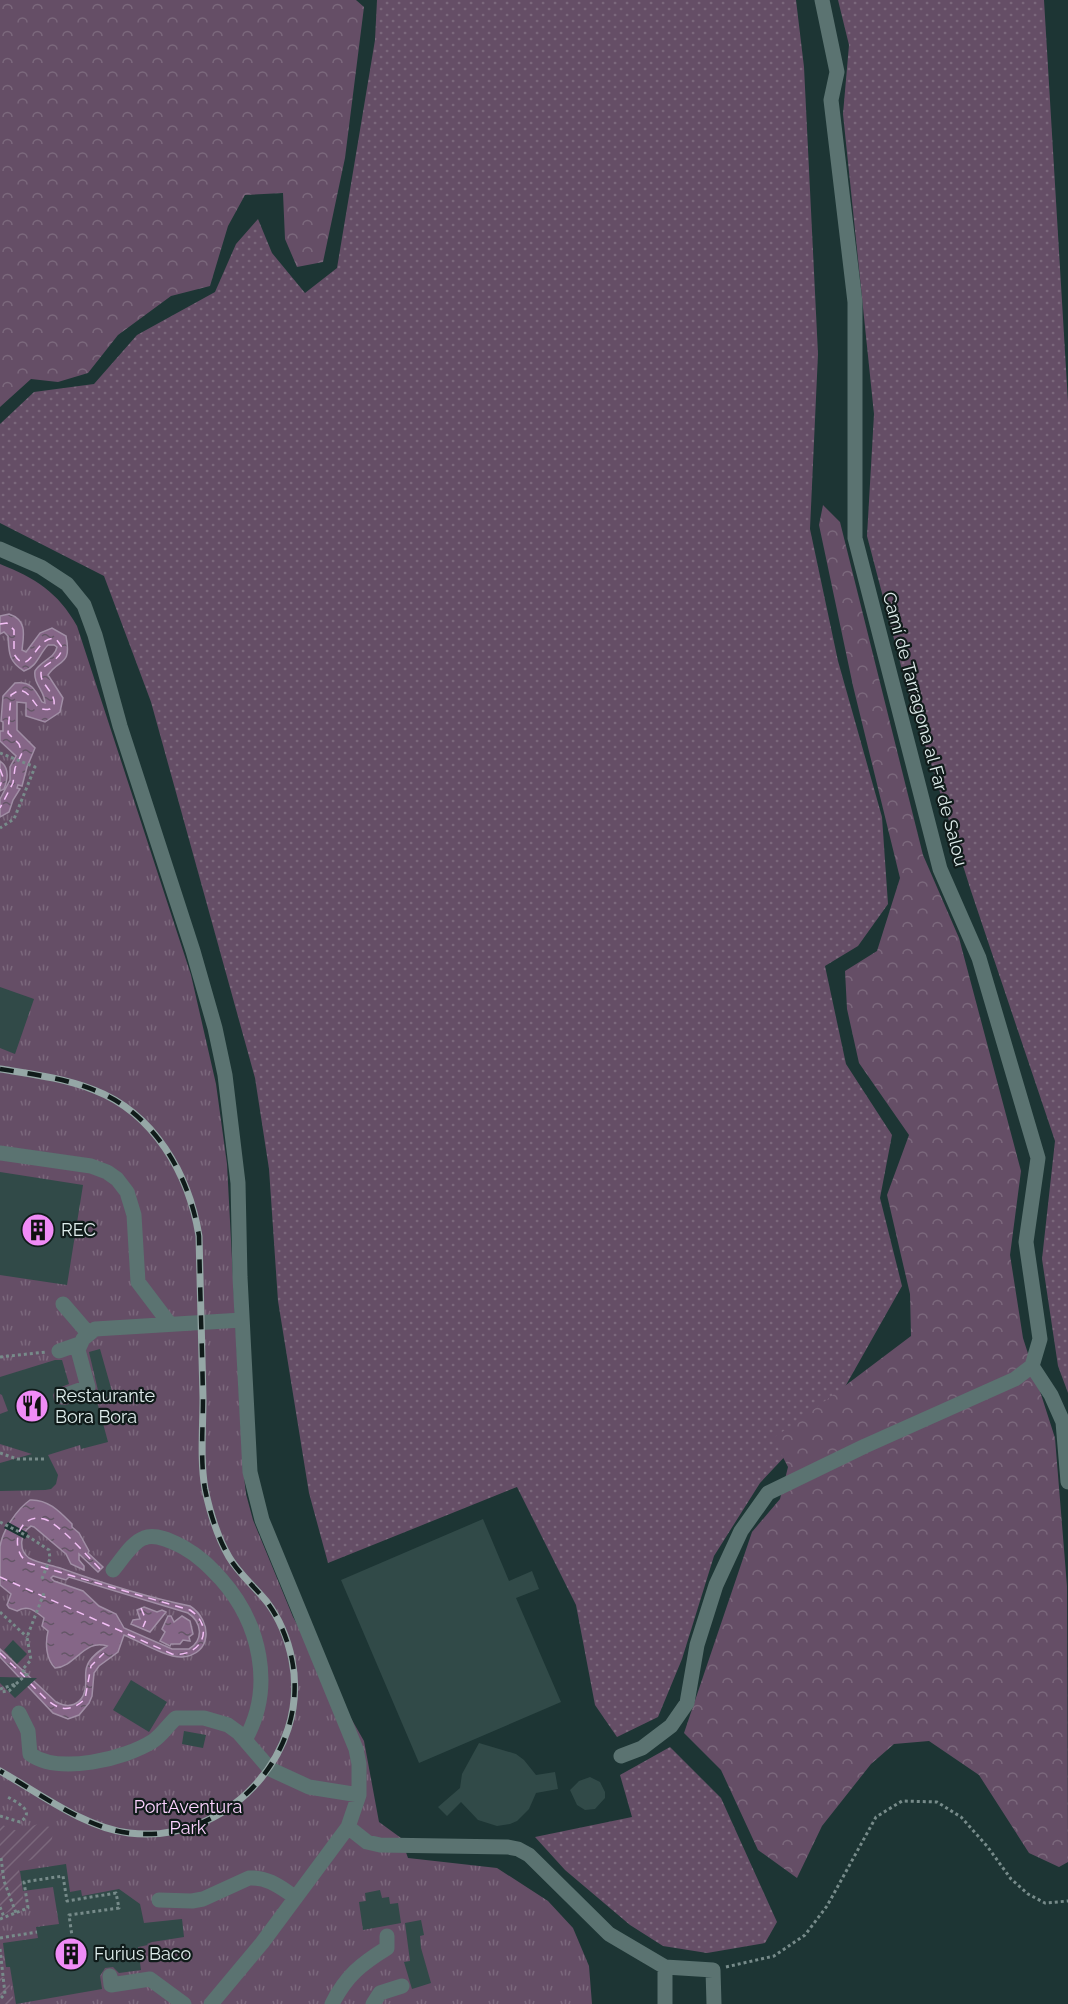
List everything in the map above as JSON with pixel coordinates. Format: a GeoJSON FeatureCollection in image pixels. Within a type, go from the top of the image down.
{"type":"FeatureCollection","features":[{"type":"Feature","properties":{"kind":"street","name":"Camí de Tarragona al Far de Salou"},"geometry":{"type":"LineString","coordinates":[[822,0],[837,72],[831,100],[855,302],[855,538],[940,869],[979,958],[1038,1158],[1026,1242],[1040,1339],[1032,1366]]}},
{"type":"Feature","properties":{"kind":"street"},"geometry":{"type":"LineString","coordinates":[[0,549],[41,567],[67,584],[84,605],[95,635],[120,726],[193,951],[215,1028],[225,1075],[238,1183],[250,1472],[262,1520],[356,1749],[359,1764],[359,1795],[348,1827],[211,2004]]}},
{"type":"Feature","properties":{"kind":"street"},"geometry":{"type":"LineString","coordinates":[[0,1153],[91,1166],[117,1179],[127,1192],[134,1215],[138,1282],[169,1323]]}},
{"type":"Feature","properties":{"kind":"street"},"geometry":{"type":"LineString","coordinates":[[63,1304],[84,1339]]}},
{"type":"Feature","properties":{"kind":"street"},"geometry":{"type":"LineString","coordinates":[[56,1351],[84,1339],[101,1328],[242,1320]]}},
{"type":"Feature","properties":{"kind":"street"},"geometry":{"type":"LineString","coordinates":[[63,1396],[88,1387],[78,1350],[84,1339]]}},
{"type":"Feature","properties":{"kind":"street"},"geometry":{"type":"LineString","coordinates":[[621,1756],[642,1748],[671,1726],[687,1703],[697,1645],[716,1585],[741,1531],[768,1494],[865,1446],[1015,1379],[1032,1366],[1051,1395],[1063,1422],[1068,1482]]}},
{"type":"Feature","properties":{"kind":"street"},"geometry":{"type":"LineString","coordinates":[[113,1570],[138,1541],[148,1536],[154,1537],[177,1544],[197,1554],[235,1594],[247,1615],[261,1663],[259,1699],[252,1726],[245,1740]]}},
{"type":"Feature","properties":{"kind":"street"},"geometry":{"type":"LineString","coordinates":[[19,1713],[28,1731],[30,1754],[50,1762],[79,1764],[124,1754],[154,1740],[180,1716],[204,1718],[228,1725],[239,1733],[270,1769],[291,1781],[316,1788],[359,1795]]}},
{"type":"Feature","properties":{"kind":"street"},"geometry":{"type":"LineString","coordinates":[[348,1827],[367,1842],[380,1845],[518,1849],[538,1863],[609,1934],[665,1967],[713,1970],[714,2004]]}},
{"type":"Feature","properties":{"kind":"street"},"geometry":{"type":"LineString","coordinates":[[159,1900],[203,1899],[249,1878],[274,1883],[295,1897]]}},
{"type":"Feature","properties":{"kind":"street"},"geometry":{"type":"LineString","coordinates":[[332,2004],[340,1988],[353,1972],[387,1948],[387,1936]]}},
{"type":"Feature","properties":{"kind":"street"},"geometry":{"type":"LineString","coordinates":[[665,1967],[665,2004]]}},
{"type":"Feature","properties":{"kind":"street"},"geometry":{"type":"LineString","coordinates":[[110,1976],[111,1985],[150,1979],[184,2004]]}},
{"type":"Feature","properties":{"kind":"street"},"geometry":{"type":"LineString","coordinates":[[373,2004],[380,1993],[402,1986]]}},
{"type":"Feature","properties":{"kind":"path"},"geometry":{"type":"LineString","coordinates":[[0,753],[35,767],[14,819],[0,828]]}},
{"type":"Feature","properties":{"kind":"path"},"geometry":{"type":"LineString","coordinates":[[0,1357],[28,1352],[56,1351]]}},
{"type":"Feature","properties":{"kind":"path"},"geometry":{"type":"LineString","coordinates":[[0,1453],[17,1459],[45,1459]]}},
{"type":"Feature","properties":{"kind":"path"},"geometry":{"type":"LineString","coordinates":[[0,1522],[49,1550],[50,1559],[41,1581]]}},
{"type":"Feature","properties":{"kind":"path"},"geometry":{"type":"LineString","coordinates":[[0,1690],[9,1691],[27,1674],[22,1670],[31,1660],[27,1637],[44,1593]]}},
{"type":"Feature","properties":{"kind":"path"},"geometry":{"type":"LineString","coordinates":[[0,1612],[27,1637]]}},
{"type":"Feature","properties":{"kind":"path"},"geometry":{"type":"LineString","coordinates":[[0,1816],[20,1822],[26,1817],[25,1808],[6,1796]]}},
{"type":"Feature","properties":{"kind":"path"},"geometry":{"type":"LineString","coordinates":[[713,1970],[774,1956],[805,1935],[826,1906],[876,1817],[902,1801],[937,1802],[961,1817],[987,1846],[1011,1880],[1028,1894],[1045,1903],[1068,1901]]}},
{"type":"Feature","properties":{"kind":"path"},"geometry":{"type":"LineString","coordinates":[[1,1858],[4,1881],[16,1913]]}},
{"type":"Feature","properties":{"kind":"path"},"geometry":{"type":"LineString","coordinates":[[0,1907],[2,1918],[28,1908],[24,1882],[63,1876],[67,1901],[116,1893],[119,1908],[69,1916],[72,1936]]}},
{"type":"Feature","properties":{"kind":"path"},"geometry":{"type":"LineString","coordinates":[[1,1938],[37,1932]]}},
{"type":"Feature","properties":{"kind":"path"},"geometry":{"type":"LineString","coordinates":[[0,1949],[5,1994],[0,1999]]}},
{"type":"Feature","properties":{"kind":"green space"},"geometry":{"type":"Polygon","coordinates":[[[0,0],[356,0],[364,7],[345,158],[323,262],[297,267],[285,239],[283,193],[245,195],[228,226],[210,286],[171,296],[118,335],[88,373],[58,382],[31,379],[0,407],[0,0]]]}},
{"type":"Feature","properties":{"kind":"green space"},"geometry":{"type":"Polygon","coordinates":[[[377,0],[796,0],[804,67],[818,354],[810,529],[838,661],[882,817],[888,904],[858,946],[825,966],[846,1064],[892,1135],[880,1198],[902,1286],[837,1401],[760,1483],[714,1556],[682,1659],[658,1717],[617,1737],[595,1705],[576,1605],[517,1487],[328,1563],[309,1493],[278,1301],[269,1169],[255,1078],[151,702],[104,576],[0,523],[0,424],[34,392],[94,384],[137,335],[215,292],[236,244],[258,219],[272,253],[305,293],[337,268],[375,40],[377,0]]]}},
{"type":"Feature","properties":{"kind":"green space"},"geometry":{"type":"Polygon","coordinates":[[[838,0],[1044,0],[1068,402],[1068,1393],[1058,1366],[1042,1259],[1055,1141],[971,891],[905,681],[867,536],[874,414],[843,114],[849,45],[838,0]]]}},
{"type":"Feature","properties":{"kind":"green space"},"geometry":{"type":"Polygon","coordinates":[[[823,505],[840,522],[923,855],[959,938],[1021,1171],[1010,1255],[1023,1338],[1055,1438],[1067,1586],[1068,1862],[1059,1867],[1029,1853],[979,1775],[929,1741],[894,1744],[871,1764],[822,1826],[797,1878],[758,1850],[721,1770],[684,1733],[752,1532],[780,1499],[788,1467],[773,1438],[911,1336],[910,1294],[887,1195],[909,1135],[859,1063],[847,1009],[845,971],[877,951],[900,878],[853,686],[819,525],[823,505]]]}},
{"type":"Feature","properties":{"kind":"green space","name":"PortAventura Park"},"geometry":{"type":"Polygon","coordinates":[[[0,564],[35,581],[54,595],[77,626],[191,975],[216,1084],[227,1164],[243,1468],[246,1494],[253,1520],[293,1617],[364,1741],[379,1822],[401,1838],[408,1858],[497,1868],[548,1901],[573,1928],[589,1966],[592,2004],[0,2004],[0,564]]]}},
{"type":"Feature","properties":{"kind":"green space"},"geometry":{"type":"Polygon","coordinates":[[[670,1747],[721,1798],[777,1922],[765,1943],[707,1953],[663,1946],[630,1925],[565,1870],[535,1837],[632,1817],[620,1775],[670,1747]]]}},
{"type":"Feature","properties":{"kind":"green space"},"geometry":{"type":"Polygon","coordinates":[[[0,1824],[17,1831],[38,1824],[54,1828],[49,1854],[18,1864],[24,1905],[0,1916],[0,1824]]]}},
{"type":"Feature","properties":{"kind":"green space"},"geometry":{"type":"Polygon","coordinates":[[[0,1978],[8,1979],[15,2004],[0,2004],[0,1978]]]}},
{"type":"Feature","properties":{"kind":"water"},"geometry":{"type":"Polygon","coordinates":[[[9,614],[22,624],[24,633],[22,650],[26,652],[40,633],[52,628],[66,636],[67,653],[63,661],[48,675],[63,698],[60,712],[45,722],[26,716],[26,703],[17,702],[17,730],[35,748],[22,786],[18,785],[17,788],[20,789],[9,812],[0,817],[0,799],[10,780],[10,767],[16,756],[0,741],[0,731],[3,731],[1,721],[3,696],[15,683],[25,683],[32,687],[45,703],[35,671],[54,654],[57,647],[48,645],[35,663],[24,671],[12,660],[8,636],[4,632],[0,634],[0,616],[9,614]]]}},
{"type":"Feature","properties":{"kind":"water"},"geometry":{"type":"Polygon","coordinates":[[[0,761],[7,774],[4,789],[0,791],[0,761]]]}},
{"type":"Feature","properties":{"kind":"water"},"geometry":{"type":"Polygon","coordinates":[[[30,1500],[36,1500],[58,1511],[79,1533],[88,1553],[103,1567],[98,1572],[79,1554],[84,1570],[71,1564],[66,1554],[31,1526],[23,1537],[22,1546],[25,1555],[40,1563],[124,1589],[190,1606],[203,1620],[206,1636],[204,1644],[192,1655],[176,1657],[124,1635],[118,1652],[99,1666],[94,1673],[92,1696],[79,1715],[68,1719],[53,1713],[0,1657],[0,1649],[56,1702],[70,1705],[78,1702],[83,1695],[88,1663],[95,1654],[107,1646],[92,1646],[68,1663],[55,1668],[48,1656],[48,1631],[42,1626],[44,1618],[31,1609],[25,1608],[17,1611],[7,1605],[11,1594],[0,1585],[1,1541],[7,1527],[30,1500]],[[53,1576],[51,1578],[83,1591],[99,1606],[116,1614],[124,1628],[172,1649],[189,1649],[197,1641],[198,1626],[188,1613],[69,1577],[66,1580],[53,1576]]]}},
{"type":"Feature","properties":{"kind":"water"},"geometry":{"type":"Polygon","coordinates":[[[144,1607],[157,1612],[162,1610],[166,1612],[150,1632],[131,1624],[133,1620],[140,1619],[137,1610],[144,1607]]]}},
{"type":"Feature","properties":{"kind":"water"},"geometry":{"type":"Polygon","coordinates":[[[168,1616],[171,1616],[174,1622],[182,1616],[190,1621],[193,1634],[189,1637],[190,1641],[183,1640],[180,1644],[170,1646],[160,1641],[165,1632],[162,1629],[168,1616]]]}},
{"type":"Feature","properties":{"kind":"pier"},"geometry":{"type":"Polygon","coordinates":[[[8,1522],[28,1533],[25,1539],[4,1528],[8,1522]]]}},
{"type":"Feature","properties":{"kind":"building"},"geometry":{"type":"Polygon","coordinates":[[[0,987],[34,999],[15,1054],[0,1048],[0,987]]]}},
{"type":"Feature","properties":{"kind":"building","name":"REC"},"geometry":{"type":"Polygon","coordinates":[[[0,1172],[83,1185],[67,1285],[0,1275],[0,1172]]]}},
{"type":"Feature","properties":{"kind":"building"},"geometry":{"type":"Polygon","coordinates":[[[100,1349],[113,1395],[100,1399],[89,1352],[100,1349]]]}},
{"type":"Feature","properties":{"kind":"building"},"geometry":{"type":"Polygon","coordinates":[[[55,1360],[62,1360],[69,1384],[56,1389],[53,1395],[54,1400],[57,1404],[66,1405],[95,1394],[108,1442],[81,1449],[80,1445],[48,1455],[58,1475],[56,1484],[51,1489],[0,1491],[0,1463],[32,1454],[0,1444],[0,1414],[8,1411],[0,1394],[0,1377],[55,1360]]]}},
{"type":"Feature","properties":{"kind":"building"},"geometry":{"type":"Polygon","coordinates":[[[483,1519],[509,1581],[532,1571],[539,1589],[516,1598],[561,1702],[419,1763],[341,1580],[483,1519]]]}},
{"type":"Feature","properties":{"kind":"building"},"geometry":{"type":"Polygon","coordinates":[[[13,1640],[27,1654],[17,1664],[4,1650],[13,1640]]]}},
{"type":"Feature","properties":{"kind":"building"},"geometry":{"type":"Polygon","coordinates":[[[0,1677],[37,1678],[15,1698],[0,1683],[0,1677]]]}},
{"type":"Feature","properties":{"kind":"building"},"geometry":{"type":"Polygon","coordinates":[[[131,1680],[167,1702],[149,1732],[113,1710],[131,1680]]]}},
{"type":"Feature","properties":{"kind":"building"},"geometry":{"type":"Polygon","coordinates":[[[184,1731],[206,1735],[203,1748],[182,1744],[184,1731]]]}},
{"type":"Feature","properties":{"kind":"building"},"geometry":{"type":"Polygon","coordinates":[[[479,1743],[516,1754],[536,1775],[555,1772],[558,1789],[536,1793],[529,1809],[517,1821],[510,1824],[497,1826],[478,1820],[461,1802],[447,1816],[438,1807],[460,1788],[462,1774],[479,1743]]]}},
{"type":"Feature","properties":{"kind":"building"},"geometry":{"type":"Polygon","coordinates":[[[590,1777],[600,1782],[605,1798],[595,1809],[585,1810],[577,1805],[570,1790],[579,1781],[590,1777]]]}},
{"type":"Feature","properties":{"kind":"building"},"geometry":{"type":"Polygon","coordinates":[[[66,1864],[70,1892],[81,1890],[82,1896],[119,1889],[140,1904],[144,1923],[182,1919],[184,1937],[152,1942],[138,1947],[141,1970],[119,1973],[113,1967],[105,1968],[100,1976],[102,1989],[16,2004],[10,1967],[6,1967],[3,1943],[38,1938],[36,1927],[59,1924],[53,1887],[23,1891],[20,1871],[66,1864]]]}},
{"type":"Feature","properties":{"kind":"building"},"geometry":{"type":"Polygon","coordinates":[[[380,1890],[382,1898],[389,1897],[390,1904],[398,1903],[401,1923],[363,1930],[359,1902],[366,1901],[365,1893],[380,1890]]]}},
{"type":"Feature","properties":{"kind":"building"},"geometry":{"type":"Polygon","coordinates":[[[421,1920],[424,1935],[420,1936],[421,1948],[431,1983],[412,1989],[404,1962],[410,1961],[405,1923],[421,1920]]]}},
{"type":"Feature","properties":{"kind":"ferry route"},"geometry":{"type":"LineString","coordinates":[[0,624],[7,623],[14,630],[14,654],[20,661],[29,660],[49,639],[56,639],[62,647],[59,656],[45,666],[41,673],[43,681],[53,696],[54,705],[50,709],[40,708],[28,695],[19,690],[11,695],[8,733],[19,744],[22,753],[15,768],[13,783],[0,808]]}},
{"type":"Feature","properties":{"kind":"ferry route"},"geometry":{"type":"LineString","coordinates":[[0,769],[3,777],[0,786]]}},
{"type":"Feature","properties":{"kind":"ferry route"},"geometry":{"type":"LineString","coordinates":[[0,1577],[172,1654],[191,1651],[202,1640],[202,1625],[198,1617],[190,1610],[28,1563],[18,1549],[17,1541],[22,1526],[35,1518],[50,1522],[58,1527],[101,1570]]}},
{"type":"Feature","properties":{"kind":"ferry route"},"geometry":{"type":"LineString","coordinates":[[141,1608],[146,1620],[143,1627]]}},
{"type":"Feature","properties":{"kind":"ferry route"},"geometry":{"type":"LineString","coordinates":[[0,1653],[25,1677]]}},
{"type":"Feature","properties":{"kind":"ferry route"},"geometry":{"type":"LineString","coordinates":[[30,1683],[55,1706],[69,1708],[77,1705],[85,1699],[91,1666],[104,1653]]}},
{"type":"Feature","properties":{"kind":"railway"},"geometry":{"type":"LineString","coordinates":[[0,1069],[71,1082],[115,1100],[151,1130],[165,1148],[187,1190],[199,1236],[202,1455],[207,1498],[217,1533],[229,1557],[267,1602],[282,1630],[292,1660],[294,1695],[288,1729],[274,1760],[254,1787],[228,1809],[198,1824],[164,1833],[129,1833],[96,1824],[79,1817],[0,1771]]}},
{"type":"Feature","properties":{"kind":"place","name":"REC"},"geometry":{"type":"Point","coordinates":[38,1230]}},
{"type":"Feature","properties":{"kind":"place","name":"Restaurante Bora Bora"},"geometry":{"type":"Point","coordinates":[32,1406]}},
{"type":"Feature","properties":{"kind":"place","name":"Furius Baco"},"geometry":{"type":"Point","coordinates":[71,1954]}}]}
